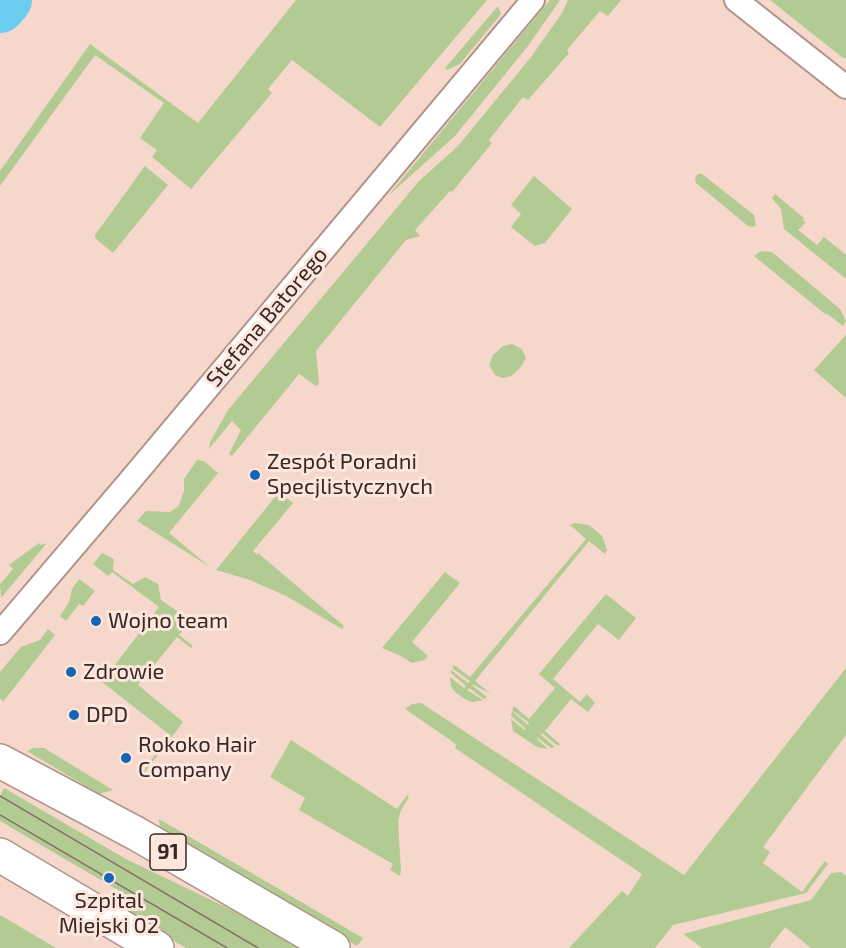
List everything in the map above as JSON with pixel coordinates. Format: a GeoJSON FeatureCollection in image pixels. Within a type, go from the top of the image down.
{"type":"FeatureCollection","features":[{"type":"Feature","properties":{"kind":"main road","name":"91"},"geometry":{"type":"LineString","coordinates":[[0,761],[137,834],[333,948]]}},
{"type":"Feature","properties":{"kind":"main road"},"geometry":{"type":"LineString","coordinates":[[2,861],[157,948]]}},
{"type":"Feature","properties":{"kind":"street","name":"Stefana Batorego"},"geometry":{"type":"LineString","coordinates":[[0,633],[122,492],[533,0]]}},
{"type":"Feature","properties":{"kind":"street"},"geometry":{"type":"LineString","coordinates":[[736,0],[846,87]]}},
{"type":"Feature","properties":{"kind":"green space"},"geometry":{"type":"Polygon","coordinates":[[[296,0],[487,0],[380,127],[292,60],[268,89],[272,93],[191,189],[152,157],[157,150],[140,138],[164,103],[95,55],[0,186],[0,171],[90,44],[198,123],[296,0]]]}},
{"type":"Feature","properties":{"kind":"green space"},"geometry":{"type":"Polygon","coordinates":[[[550,0],[560,0],[528,46],[455,136],[388,196],[550,0]]]}},
{"type":"Feature","properties":{"kind":"green space"},"geometry":{"type":"Polygon","coordinates":[[[568,0],[621,0],[608,16],[600,11],[567,50],[569,53],[528,100],[523,97],[489,140],[492,143],[452,192],[450,191],[415,230],[420,236],[406,240],[316,351],[319,384],[316,386],[299,374],[232,456],[229,454],[241,430],[232,421],[209,449],[210,442],[228,410],[419,181],[458,146],[531,57],[562,13],[568,0]]]}},
{"type":"Feature","properties":{"kind":"green space"},"geometry":{"type":"Polygon","coordinates":[[[770,0],[846,0],[846,58],[843,58],[770,0]]]}},
{"type":"Feature","properties":{"kind":"green space"},"geometry":{"type":"Polygon","coordinates":[[[498,6],[501,14],[460,64],[447,70],[445,68],[498,6]]]}},
{"type":"Feature","properties":{"kind":"green space"},"geometry":{"type":"Polygon","coordinates":[[[145,166],[168,185],[113,253],[95,238],[95,235],[145,166]]]}},
{"type":"Feature","properties":{"kind":"green space"},"geometry":{"type":"Polygon","coordinates":[[[698,174],[702,174],[754,215],[756,224],[754,227],[748,226],[696,183],[695,178],[698,174]]]}},
{"type":"Feature","properties":{"kind":"green space"},"geometry":{"type":"Polygon","coordinates":[[[534,176],[572,209],[545,243],[535,246],[511,227],[521,214],[511,205],[534,176]]]}},
{"type":"Feature","properties":{"kind":"green space"},"geometry":{"type":"Polygon","coordinates":[[[775,194],[804,218],[805,223],[798,230],[817,245],[824,237],[846,255],[846,279],[784,229],[781,209],[772,198],[775,194]]]}},
{"type":"Feature","properties":{"kind":"green space"},"geometry":{"type":"Polygon","coordinates":[[[761,251],[772,252],[840,309],[846,321],[843,326],[754,256],[761,251]]]}},
{"type":"Feature","properties":{"kind":"green space"},"geometry":{"type":"Polygon","coordinates":[[[846,335],[846,398],[814,370],[846,335]]]}},
{"type":"Feature","properties":{"kind":"green space"},"geometry":{"type":"Polygon","coordinates":[[[512,344],[522,349],[526,358],[521,367],[511,376],[502,378],[495,375],[489,365],[493,355],[503,346],[512,344]]]}},
{"type":"Feature","properties":{"kind":"green space"},"geometry":{"type":"Polygon","coordinates":[[[197,460],[204,461],[218,473],[169,533],[210,567],[137,521],[146,511],[170,512],[179,505],[184,491],[184,479],[197,460]]]}},
{"type":"Feature","properties":{"kind":"green space"},"geometry":{"type":"Polygon","coordinates":[[[279,492],[293,503],[253,551],[344,626],[342,629],[286,596],[250,580],[216,570],[279,492]]]}},
{"type":"Feature","properties":{"kind":"green space"},"geometry":{"type":"Polygon","coordinates":[[[575,523],[589,525],[602,536],[607,550],[605,554],[589,541],[475,681],[491,694],[472,684],[487,697],[484,699],[469,688],[467,690],[483,700],[472,702],[466,700],[451,686],[450,677],[464,688],[466,686],[451,673],[451,670],[468,683],[470,681],[452,668],[454,665],[470,677],[586,539],[570,525],[575,523]]]}},
{"type":"Feature","properties":{"kind":"green space"},"geometry":{"type":"Polygon","coordinates":[[[39,543],[41,545],[47,543],[1,598],[0,584],[13,569],[9,565],[39,543]]]}},
{"type":"Feature","properties":{"kind":"green space"},"geometry":{"type":"Polygon","coordinates":[[[102,553],[114,559],[113,570],[133,584],[145,577],[158,584],[161,600],[180,613],[177,620],[186,626],[179,635],[193,646],[191,648],[177,637],[138,685],[183,722],[141,777],[139,776],[170,735],[102,682],[159,607],[112,572],[108,576],[93,564],[102,553]]]}},
{"type":"Feature","properties":{"kind":"green space"},"geometry":{"type":"Polygon","coordinates":[[[445,572],[460,583],[412,642],[428,656],[424,660],[412,663],[382,648],[445,572]]]}},
{"type":"Feature","properties":{"kind":"green space"},"geometry":{"type":"Polygon","coordinates":[[[79,579],[95,591],[83,606],[79,604],[66,621],[60,616],[79,579]]]}},
{"type":"Feature","properties":{"kind":"green space"},"geometry":{"type":"Polygon","coordinates":[[[606,594],[636,618],[619,640],[598,624],[553,679],[580,702],[587,694],[595,703],[588,712],[571,699],[545,731],[560,744],[558,746],[542,733],[541,735],[555,747],[551,748],[538,738],[548,749],[537,747],[513,731],[511,719],[526,729],[511,716],[512,711],[528,725],[529,723],[512,710],[514,706],[529,719],[555,688],[539,674],[606,594]]]}},
{"type":"Feature","properties":{"kind":"green space"},"geometry":{"type":"Polygon","coordinates":[[[48,629],[55,635],[3,702],[0,698],[0,672],[21,647],[40,640],[48,629]]]}},
{"type":"Feature","properties":{"kind":"green space"},"geometry":{"type":"Polygon","coordinates":[[[846,668],[846,735],[763,847],[770,852],[763,863],[802,892],[825,861],[828,864],[806,893],[673,925],[655,948],[569,948],[622,891],[628,896],[642,874],[455,748],[456,744],[405,709],[412,704],[421,703],[684,875],[846,668]]]}},
{"type":"Feature","properties":{"kind":"green space"},"geometry":{"type":"Polygon","coordinates":[[[291,740],[397,809],[407,795],[409,797],[401,810],[398,821],[400,876],[390,870],[393,864],[299,810],[305,798],[270,777],[291,740]]]}},
{"type":"Feature","properties":{"kind":"green space"},"geometry":{"type":"Polygon","coordinates":[[[33,748],[44,748],[113,790],[99,794],[27,751],[33,748]]]}},
{"type":"Feature","properties":{"kind":"green space"},"geometry":{"type":"Polygon","coordinates":[[[4,788],[126,859],[259,923],[300,948],[186,948],[116,907],[123,893],[0,821],[0,796],[4,788]]]}},
{"type":"Feature","properties":{"kind":"green space"},"geometry":{"type":"Polygon","coordinates":[[[159,819],[363,938],[357,946],[160,828],[159,819]]]}},
{"type":"Feature","properties":{"kind":"green space"},"geometry":{"type":"Polygon","coordinates":[[[841,872],[846,876],[846,948],[811,948],[785,927],[769,948],[702,948],[683,934],[811,900],[831,873],[841,872]]]}},
{"type":"Feature","properties":{"kind":"green space"},"geometry":{"type":"Polygon","coordinates":[[[0,915],[56,948],[0,948],[0,915]]]}},
{"type":"Feature","properties":{"kind":"waterway"},"geometry":{"type":"LineString","coordinates":[[0,8],[7,0]]}},
{"type":"Feature","properties":{"kind":"tram line"},"geometry":{"type":"LineString","coordinates":[[0,796],[258,948]]}},
{"type":"Feature","properties":{"kind":"tram line"},"geometry":{"type":"LineString","coordinates":[[0,815],[227,948]]}},
{"type":"Feature","properties":{"kind":"place","name":"Zespół Poradni Specjlistycznych"},"geometry":{"type":"Point","coordinates":[255,475]}},
{"type":"Feature","properties":{"kind":"place","name":"Wojno team"},"geometry":{"type":"Point","coordinates":[96,621]}},
{"type":"Feature","properties":{"kind":"place","name":"Zdrowie"},"geometry":{"type":"Point","coordinates":[71,672]}},
{"type":"Feature","properties":{"kind":"place","name":"DPD"},"geometry":{"type":"Point","coordinates":[74,715]}},
{"type":"Feature","properties":{"kind":"place","name":"Rokoko Hair Company"},"geometry":{"type":"Point","coordinates":[126,758]}},
{"type":"Feature","properties":{"kind":"place","name":"Szpital Miejski 02"},"geometry":{"type":"Point","coordinates":[109,878]}}]}
